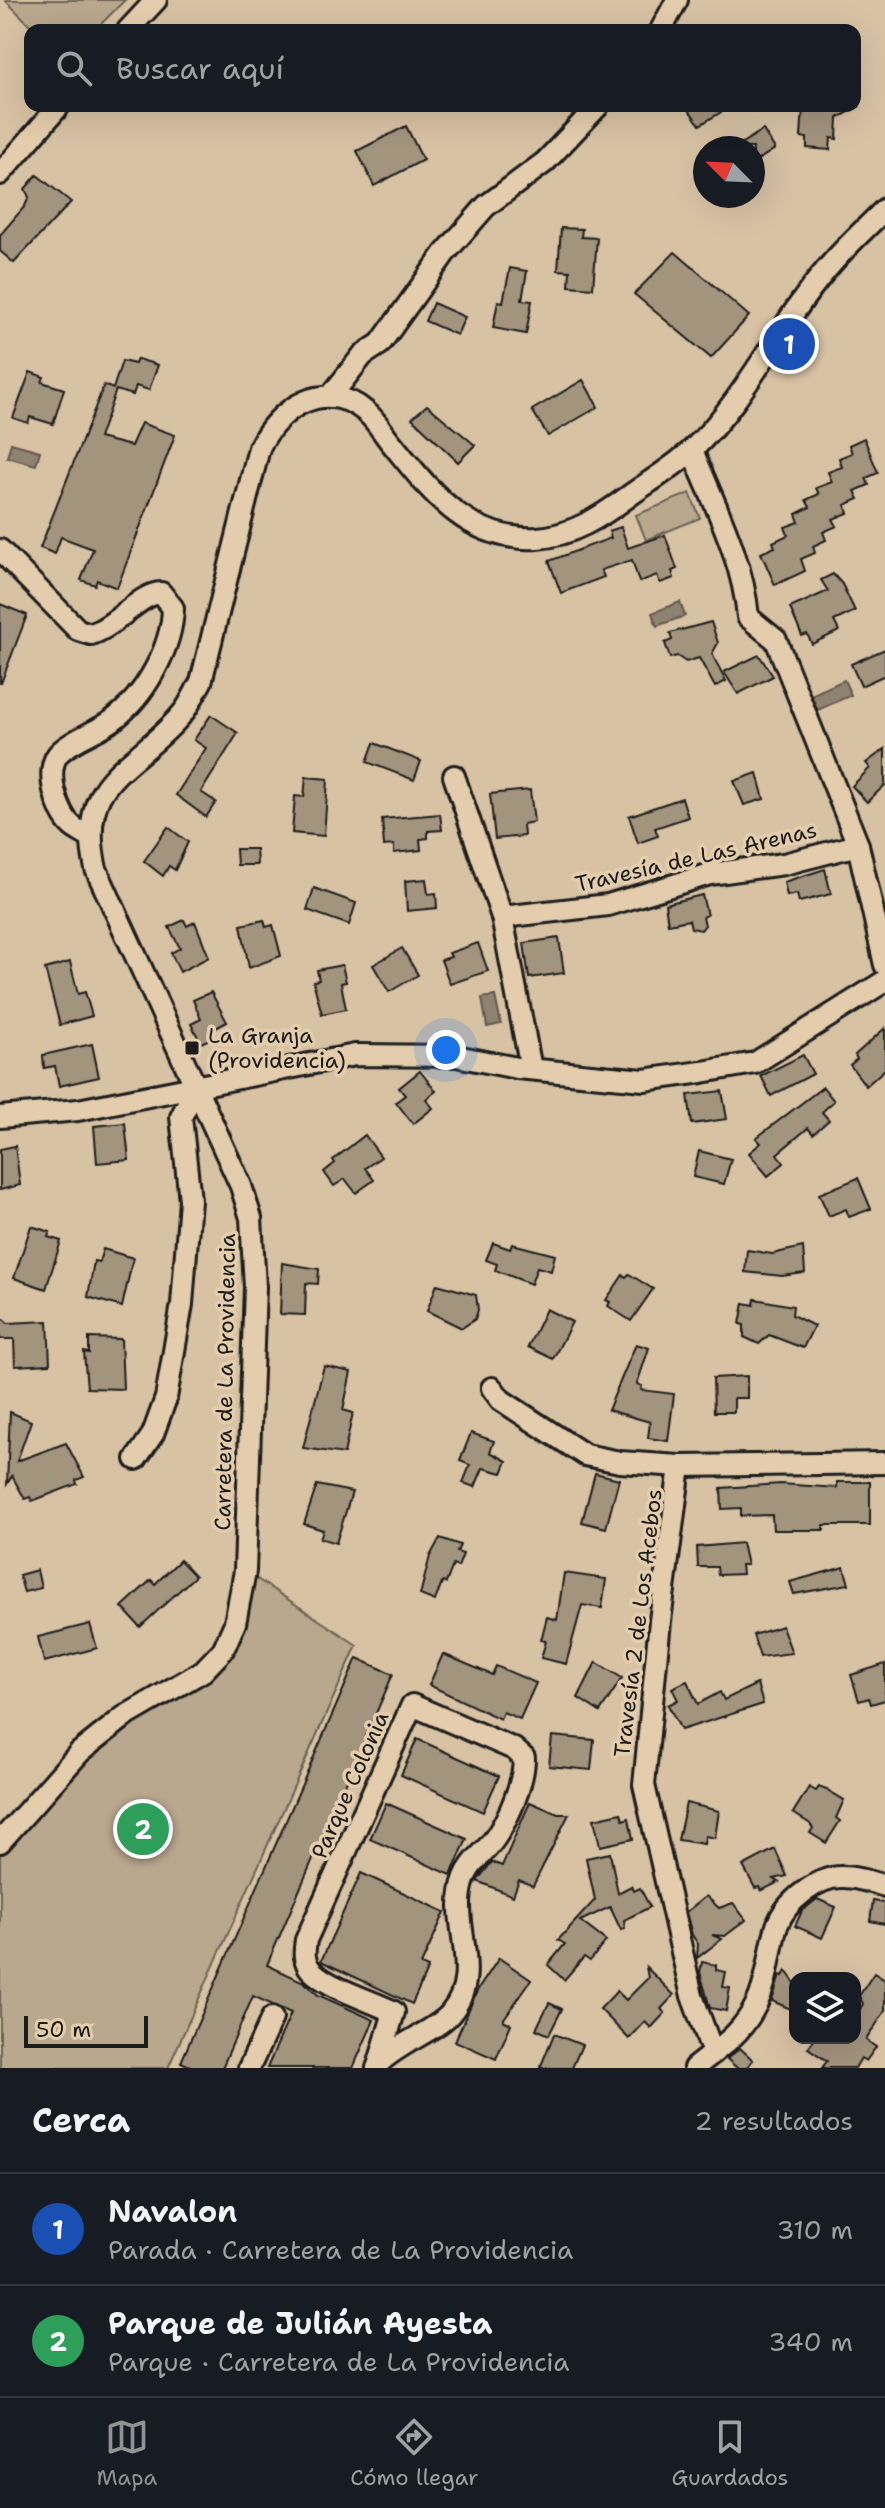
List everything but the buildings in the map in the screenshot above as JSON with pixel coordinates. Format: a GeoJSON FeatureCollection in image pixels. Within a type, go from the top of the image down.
{"type":"FeatureCollection","features":[{"type":"Feature","properties":{"kind":"street"},"geometry":{"type":"LineString","coordinates":[[134,24],[156,0]]}},
{"type":"Feature","properties":{"kind":"street"},"geometry":{"type":"LineString","coordinates":[[664,24],[677,0]]}},
{"type":"Feature","properties":{"kind":"street"},"geometry":{"type":"LineString","coordinates":[[0,174],[54,112]]}},
{"type":"Feature","properties":{"kind":"street"},"geometry":{"type":"LineString","coordinates":[[330,397],[363,355],[380,344],[445,253],[486,206],[545,162],[592,112]]}},
{"type":"Feature","properties":{"kind":"street"},"geometry":{"type":"LineString","coordinates":[[0,550],[78,630],[91,634],[102,631],[152,593],[161,593],[173,608],[169,632],[154,670],[135,697],[115,719],[59,752],[53,762],[55,792],[62,812],[72,826],[88,836],[102,793],[117,773],[183,713],[201,682],[259,448],[269,428],[284,411],[303,401],[330,397],[366,412],[434,496],[459,518],[485,531],[516,538],[562,534],[588,523],[692,450],[720,419],[825,270],[885,209]]}},
{"type":"Feature","properties":{"kind":"street"},"geometry":{"type":"LineString","coordinates":[[692,450],[726,532],[746,592],[748,617],[776,640],[858,845],[885,965]]}},
{"type":"Feature","properties":{"kind":"street"},"geometry":{"type":"LineString","coordinates":[[454,776],[502,917],[531,1069]]}},
{"type":"Feature","properties":{"kind":"street","name":"Carretera de La Providencia"},"geometry":{"type":"LineString","coordinates":[[0,1842],[80,1752],[124,1717],[203,1671],[223,1650],[235,1623],[245,1571],[255,1287],[251,1218],[241,1186],[96,869],[88,836]]}},
{"type":"Feature","properties":{"kind":"street","name":"Travesía de Las Arenas"},"geometry":{"type":"LineString","coordinates":[[502,917],[608,905],[710,874],[784,864],[858,845]]}},
{"type":"Feature","properties":{"kind":"street"},"geometry":{"type":"LineString","coordinates":[[0,1117],[78,1110],[355,1055],[456,1056],[531,1069],[644,1080],[755,1063],[885,981]]}},
{"type":"Feature","properties":{"kind":"street"},"geometry":{"type":"LineString","coordinates":[[136,1459],[153,1434],[166,1398],[182,1304],[190,1200],[181,1117],[196,1087]]}},
{"type":"Feature","properties":{"kind":"street"},"geometry":{"type":"LineString","coordinates":[[492,1388],[501,1400],[585,1455],[680,1466],[885,1463]]}},
{"type":"Feature","properties":{"kind":"street","name":"Travesía 2 de Los Acebos"},"geometry":{"type":"LineString","coordinates":[[680,1466],[660,1621],[644,1785],[692,1996],[713,2053]]}},
{"type":"Feature","properties":{"kind":"street","name":"Parque Colonia"},"geometry":{"type":"LineString","coordinates":[[378,2065],[394,2048],[449,2016],[464,1989],[468,1959],[463,1924],[465,1877],[496,1838],[524,1773],[524,1758],[514,1749],[412,1705],[306,1940],[303,1956],[310,1970],[322,1978],[430,2026]]}},
{"type":"Feature","properties":{"kind":"street"},"geometry":{"type":"LineString","coordinates":[[694,2068],[737,2035],[757,2003],[768,1975],[777,1925],[793,1902],[813,1887],[841,1876],[885,1886]]}},
{"type":"Feature","properties":{"kind":"street","name":"Parque Colonia"},"geometry":{"type":"LineString","coordinates":[[378,2065],[394,2012]]}},
{"type":"Feature","properties":{"kind":"street"},"geometry":{"type":"LineString","coordinates":[[249,2068],[272,2018]]}},
{"type":"Feature","properties":{"kind":"shaded area"},"geometry":{"type":"Polygon","coordinates":[[[5,0],[125,0],[101,24],[29,24],[5,0]]]}},
{"type":"Feature","properties":{"kind":"shaded area"},"geometry":{"type":"Polygon","coordinates":[[[11,443],[40,451],[36,465],[7,457],[11,443]]]}},
{"type":"Feature","properties":{"kind":"shaded area"},"geometry":{"type":"Polygon","coordinates":[[[690,493],[700,518],[646,540],[636,515],[690,493]]]}},
{"type":"Feature","properties":{"kind":"shaded area"},"geometry":{"type":"Polygon","coordinates":[[[680,602],[685,616],[657,626],[652,613],[680,602]]]}},
{"type":"Feature","properties":{"kind":"shaded area"},"geometry":{"type":"Polygon","coordinates":[[[844,680],[851,695],[818,710],[811,695],[844,680]]]}},
{"type":"Feature","properties":{"kind":"shaded area"},"geometry":{"type":"Polygon","coordinates":[[[495,996],[501,1024],[487,1027],[482,998],[495,996]]]}},
{"type":"Feature","properties":{"kind":"shaded area"},"geometry":{"type":"Polygon","coordinates":[[[245,1571],[357,1645],[168,2068],[0,2068],[0,1842],[80,1752],[223,1650],[245,1571]]]}},
{"type":"Feature","properties":{"kind":"place","name":"Navalon"},"geometry":{"type":"Point","coordinates":[789,344]}},
{"type":"Feature","properties":{"kind":"place","name":"La Granja (Providencia)"},"geometry":{"type":"Point","coordinates":[192,1048]}},
{"type":"Feature","properties":{"kind":"place","name":"Parque de Julián Ayesta"},"geometry":{"type":"Point","coordinates":[143,1829]}}]}
